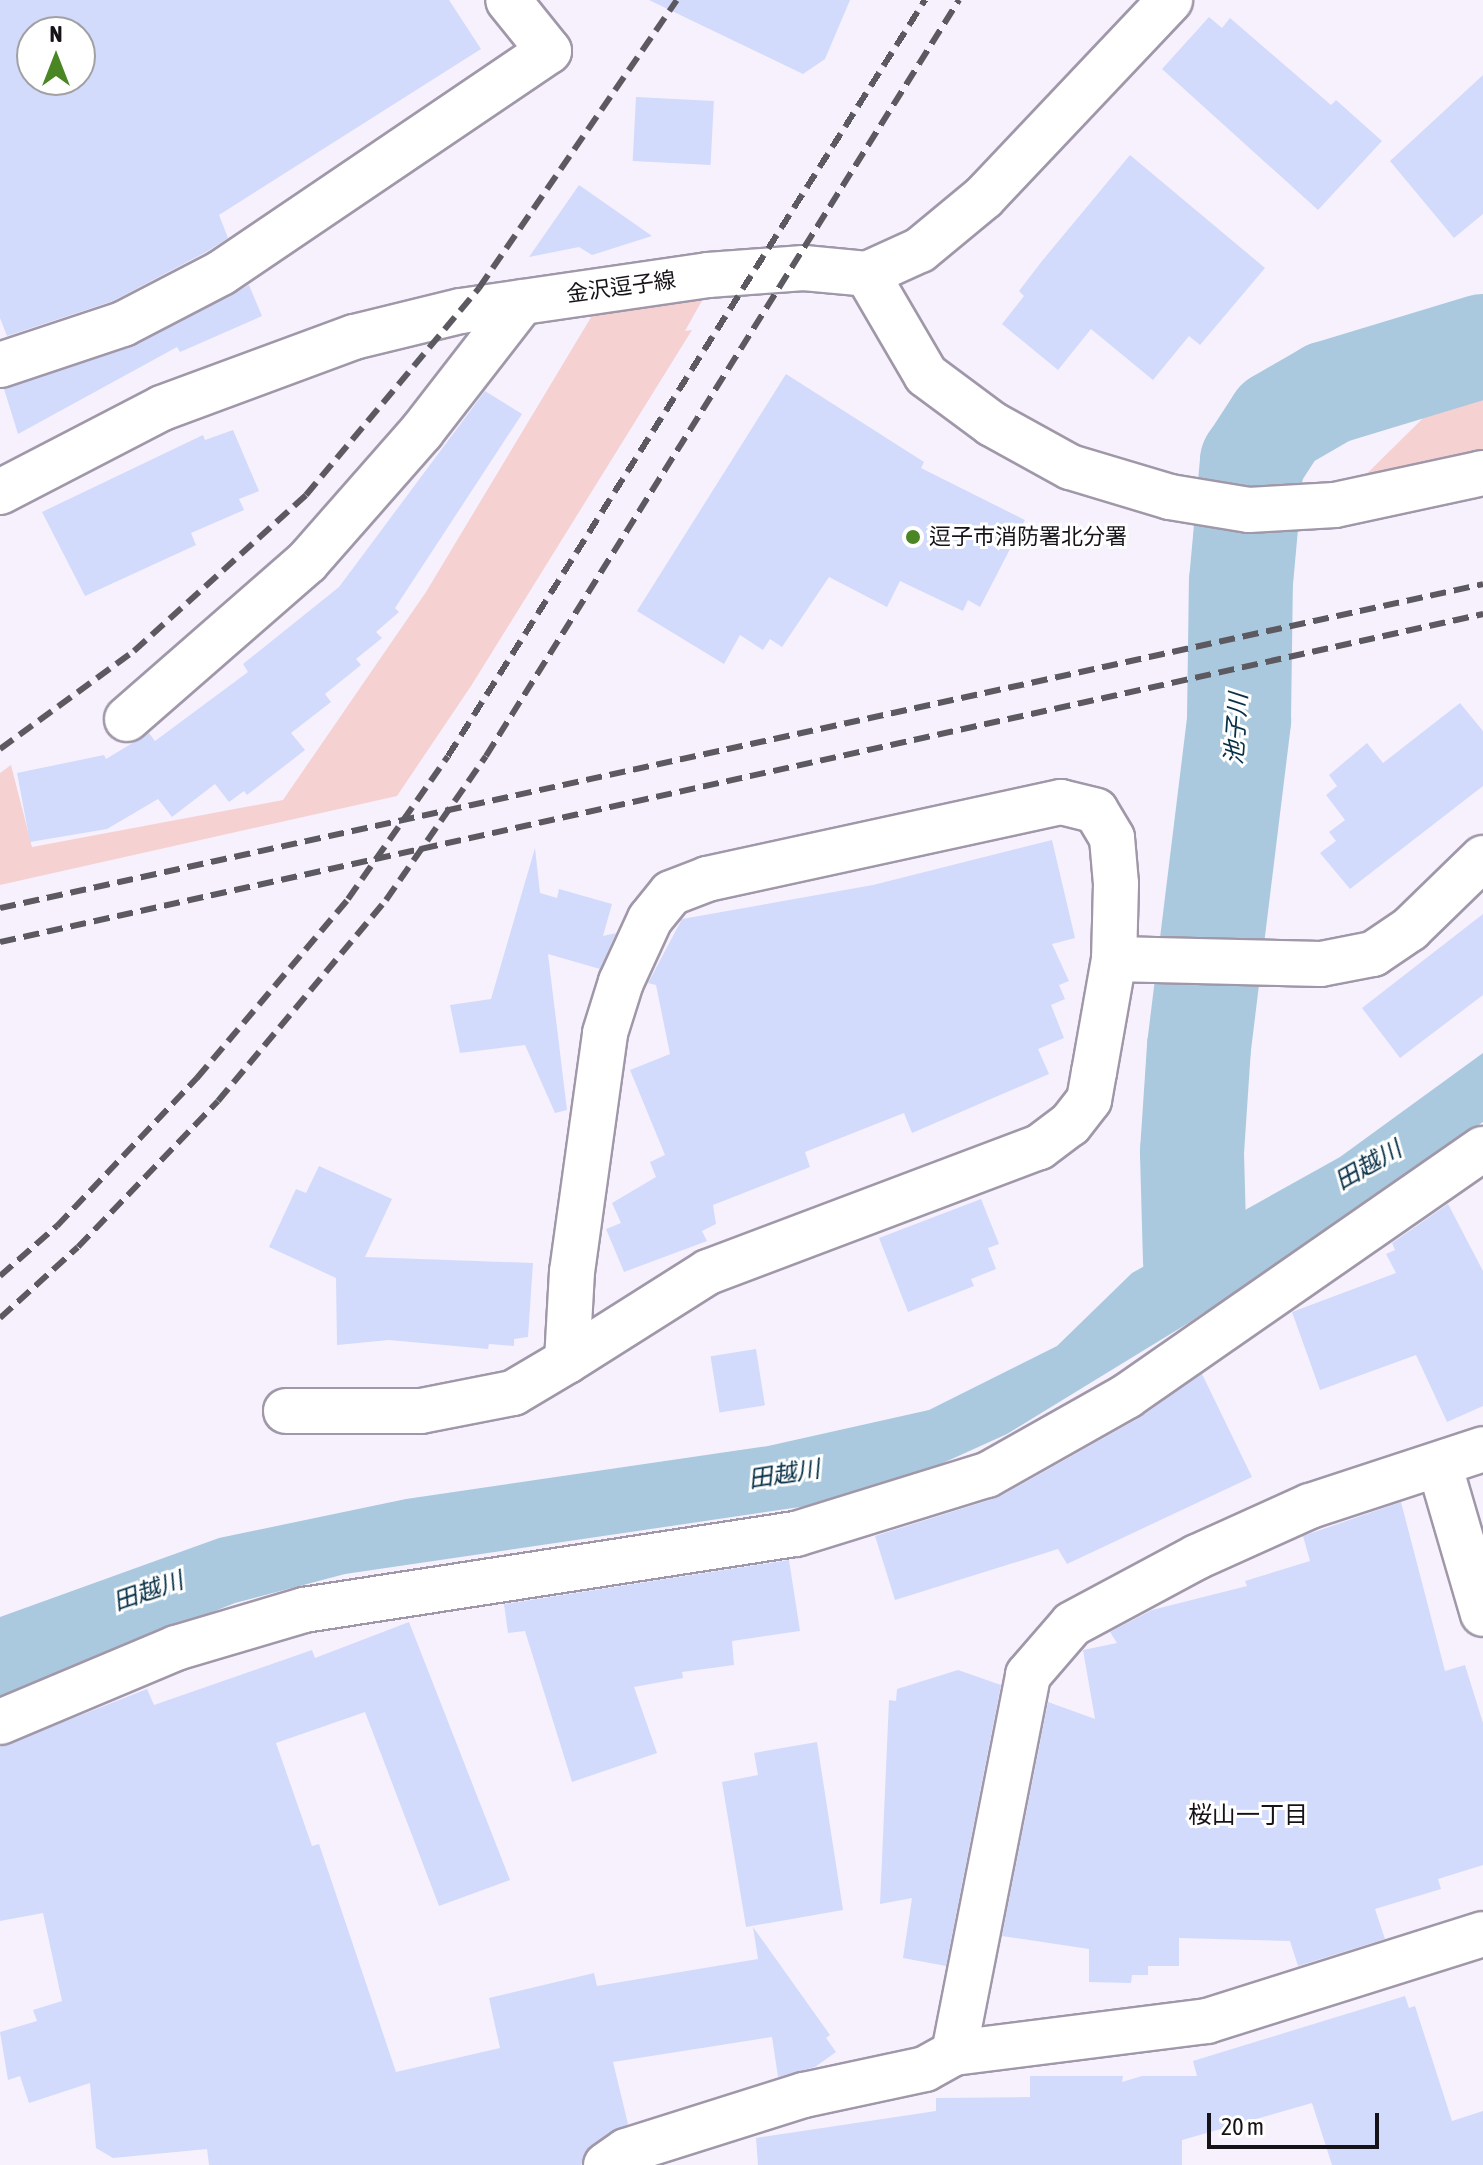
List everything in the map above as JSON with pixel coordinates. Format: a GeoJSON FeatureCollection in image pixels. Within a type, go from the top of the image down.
{"type":"FeatureCollection","features":[{"type":"Feature","properties":{"kind":"street"},"geometry":{"type":"LineString","coordinates":[[0,365],[123,324],[221,273],[549,51],[508,0]]}},
{"type":"Feature","properties":{"kind":"street","name":"金沢逗子線"},"geometry":{"type":"LineString","coordinates":[[0,492],[162,408],[354,337],[522,302],[708,275],[804,268],[867,274],[920,250],[984,197],[1170,0]]}},
{"type":"Feature","properties":{"kind":"street"},"geometry":{"type":"LineString","coordinates":[[867,274],[926,375],[992,424],[1070,467],[1170,497],[1249,510],[1335,505],[1483,473]]}},
{"type":"Feature","properties":{"kind":"street"},"geometry":{"type":"LineString","coordinates":[[127,719],[307,562],[422,431],[522,302]]}},
{"type":"Feature","properties":{"kind":"street"},"geometry":{"type":"LineString","coordinates":[[286,1411],[421,1411],[513,1393],[567,1361],[708,1272],[1039,1147],[1070,1124],[1089,1100],[1114,959],[1112,838],[1096,811],[1061,802],[707,879],[671,893],[650,919],[632,957],[605,1033],[572,1272],[567,1361]]}},
{"type":"Feature","properties":{"kind":"street"},"geometry":{"type":"LineString","coordinates":[[1114,959],[1164,963],[1321,964],[1373,954],[1410,929],[1483,858]]}},
{"type":"Feature","properties":{"kind":"street"},"geometry":{"type":"LineString","coordinates":[[0,1722],[176,1648],[304,1610],[796,1534],[987,1475],[1127,1396],[1483,1149]]}},
{"type":"Feature","properties":{"kind":"street"},"geometry":{"type":"LineString","coordinates":[[954,2053],[1028,1675],[1072,1624],[1197,1557],[1310,1506],[1440,1467],[1483,1449]]}},
{"type":"Feature","properties":{"kind":"street"},"geometry":{"type":"LineString","coordinates":[[1440,1467],[1483,1614]]}},
{"type":"Feature","properties":{"kind":"street"},"geometry":{"type":"LineString","coordinates":[[606,2165],[626,2151],[804,2095],[925,2069],[954,2053],[1207,2021],[1483,1934]]}},
{"type":"Feature","properties":{"kind":"shaded area"},"geometry":{"type":"Polygon","coordinates":[[[705,295],[685,331],[692,330],[471,686],[397,796],[0,885],[0,773],[11,765],[32,847],[283,800],[426,592],[593,314],[705,295]]]}},
{"type":"Feature","properties":{"kind":"shaded area"},"geometry":{"type":"Polygon","coordinates":[[[1483,359],[1483,476],[1335,505],[1483,359]]]}},
{"type":"Feature","properties":{"kind":"water","name":"田越川"},"geometry":{"type":"Polygon","coordinates":[[[1483,1053],[1483,1122],[1190,1322],[1007,1434],[923,1472],[807,1506],[345,1574],[235,1603],[0,1697],[0,1617],[219,1538],[406,1499],[768,1446],[929,1410],[1057,1346],[1132,1273],[1340,1157],[1483,1053]]]}},
{"type":"Feature","properties":{"kind":"building"},"geometry":{"type":"Polygon","coordinates":[[[0,0],[449,0],[481,49],[219,215],[228,238],[208,251],[113,301],[7,336],[0,318],[0,0]]]}},
{"type":"Feature","properties":{"kind":"building"},"geometry":{"type":"Polygon","coordinates":[[[649,0],[850,0],[825,59],[803,74],[649,0]]]}},
{"type":"Feature","properties":{"kind":"building"},"geometry":{"type":"Polygon","coordinates":[[[1209,17],[1222,28],[1230,18],[1331,105],[1336,100],[1382,141],[1318,210],[1162,69],[1209,17]]]}},
{"type":"Feature","properties":{"kind":"building"},"geometry":{"type":"Polygon","coordinates":[[[1483,75],[1483,214],[1454,238],[1390,161],[1483,75]]]}},
{"type":"Feature","properties":{"kind":"building"},"geometry":{"type":"Polygon","coordinates":[[[636,97],[714,101],[711,165],[633,161],[636,97]]]}},
{"type":"Feature","properties":{"kind":"building"},"geometry":{"type":"Polygon","coordinates":[[[1130,155],[1265,268],[1200,345],[1189,336],[1153,380],[1091,329],[1058,370],[1002,324],[1024,296],[1019,291],[1130,155]]]}},
{"type":"Feature","properties":{"kind":"building"},"geometry":{"type":"Polygon","coordinates":[[[579,185],[652,236],[592,255],[579,247],[529,257],[579,185]]]}},
{"type":"Feature","properties":{"kind":"building"},"geometry":{"type":"Polygon","coordinates":[[[249,285],[262,316],[180,352],[177,347],[18,434],[4,389],[134,346],[249,285]]]}},
{"type":"Feature","properties":{"kind":"building"},"geometry":{"type":"Polygon","coordinates":[[[786,374],[924,462],[921,468],[1025,520],[980,607],[968,600],[963,611],[900,581],[887,607],[829,577],[782,647],[770,639],[763,650],[740,635],[724,664],[637,611],[786,374]]]}},
{"type":"Feature","properties":{"kind":"building"},"geometry":{"type":"Polygon","coordinates":[[[485,391],[522,414],[395,608],[399,612],[376,632],[382,638],[356,659],[361,665],[325,694],[331,702],[291,733],[305,750],[247,795],[244,791],[229,802],[215,784],[172,817],[158,799],[107,829],[30,842],[17,773],[104,755],[106,759],[149,733],[155,741],[248,672],[243,664],[339,587],[485,391]]]}},
{"type":"Feature","properties":{"kind":"building"},"geometry":{"type":"Polygon","coordinates":[[[233,430],[259,491],[239,499],[244,510],[191,533],[196,545],[85,596],[42,512],[203,435],[205,440],[233,430]]]}},
{"type":"Feature","properties":{"kind":"building"},"geometry":{"type":"Polygon","coordinates":[[[1460,703],[1483,731],[1483,786],[1350,889],[1320,853],[1336,841],[1329,832],[1345,820],[1326,795],[1337,786],[1329,775],[1367,743],[1383,763],[1460,703]]]}},
{"type":"Feature","properties":{"kind":"building"},"geometry":{"type":"Polygon","coordinates":[[[1052,840],[1075,938],[1052,944],[1069,981],[1059,985],[1065,999],[1051,1005],[1064,1038],[1038,1049],[1049,1074],[912,1133],[904,1113],[805,1152],[810,1167],[713,1205],[716,1224],[702,1231],[707,1241],[624,1272],[606,1229],[621,1223],[612,1203],[656,1177],[650,1162],[665,1155],[630,1070],[670,1054],[656,985],[648,983],[682,919],[873,885],[1052,840]]]}},
{"type":"Feature","properties":{"kind":"building"},"geometry":{"type":"Polygon","coordinates":[[[535,848],[540,893],[557,898],[559,889],[612,904],[603,936],[616,933],[600,969],[548,954],[567,1110],[555,1113],[525,1045],[460,1053],[450,1005],[491,999],[535,848]]]}},
{"type":"Feature","properties":{"kind":"building"},"geometry":{"type":"Polygon","coordinates":[[[1483,914],[1483,995],[1400,1058],[1362,1008],[1483,914]]]}},
{"type":"Feature","properties":{"kind":"building"},"geometry":{"type":"Polygon","coordinates":[[[319,1166],[392,1199],[365,1257],[533,1263],[528,1337],[514,1339],[514,1346],[489,1344],[488,1349],[389,1340],[337,1345],[336,1278],[269,1247],[296,1189],[306,1193],[319,1166]]]}},
{"type":"Feature","properties":{"kind":"building"},"geometry":{"type":"Polygon","coordinates":[[[981,1199],[999,1244],[988,1248],[996,1269],[971,1279],[974,1286],[908,1312],[879,1238],[981,1199]]]}},
{"type":"Feature","properties":{"kind":"building"},"geometry":{"type":"Polygon","coordinates":[[[1448,1204],[1483,1271],[1483,1406],[1447,1422],[1416,1355],[1320,1390],[1292,1312],[1396,1273],[1386,1254],[1395,1250],[1392,1243],[1448,1204]]]}},
{"type":"Feature","properties":{"kind":"building"},"geometry":{"type":"Polygon","coordinates":[[[756,1349],[765,1405],[719,1412],[711,1356],[756,1349]]]}},
{"type":"Feature","properties":{"kind":"building"},"geometry":{"type":"Polygon","coordinates":[[[1202,1374],[1252,1477],[1067,1564],[1058,1549],[895,1600],[875,1536],[999,1497],[1139,1418],[1202,1374]]]}},
{"type":"Feature","properties":{"kind":"building"},"geometry":{"type":"Polygon","coordinates":[[[1401,1502],[1445,1671],[1465,1665],[1483,1723],[1483,1865],[1438,1879],[1441,1889],[1375,1909],[1385,1939],[1298,1966],[1290,1941],[1179,1938],[1179,1966],[1148,1966],[1148,1975],[1132,1975],[1131,1983],[1089,1982],[1089,1949],[1002,1936],[1048,1702],[1095,1719],[1083,1650],[1117,1643],[1110,1632],[1152,1610],[1247,1586],[1245,1581],[1310,1561],[1303,1536],[1401,1502]]]}},
{"type":"Feature","properties":{"kind":"building"},"geometry":{"type":"Polygon","coordinates":[[[789,1560],[800,1631],[732,1641],[734,1665],[682,1672],[683,1678],[634,1687],[657,1753],[572,1782],[525,1631],[508,1633],[504,1604],[789,1560]]]}},
{"type":"Feature","properties":{"kind":"building"},"geometry":{"type":"Polygon","coordinates":[[[409,1622],[510,1880],[439,1906],[365,1712],[276,1743],[312,1846],[319,1844],[396,2072],[500,2048],[489,1998],[594,1973],[597,1986],[758,1959],[753,1927],[830,2035],[826,2038],[836,2052],[815,2067],[778,2077],[772,2037],[613,2062],[628,2124],[592,2145],[581,2165],[209,2165],[207,2149],[113,2158],[96,2148],[90,2083],[29,2103],[20,2076],[8,2080],[0,2032],[37,2021],[33,2010],[62,2001],[43,1913],[0,1921],[0,1747],[147,1689],[154,1705],[312,1650],[315,1658],[409,1622]]]}},
{"type":"Feature","properties":{"kind":"building"},"geometry":{"type":"Polygon","coordinates":[[[958,1670],[1001,1685],[946,1966],[903,1958],[912,1898],[880,1904],[889,1700],[896,1701],[897,1689],[958,1670]]]}},
{"type":"Feature","properties":{"kind":"building"},"geometry":{"type":"Polygon","coordinates":[[[817,1742],[843,1910],[746,1927],[722,1782],[758,1775],[754,1753],[817,1742]]]}},
{"type":"Feature","properties":{"kind":"building"},"geometry":{"type":"Polygon","coordinates":[[[1405,1996],[1409,2008],[1415,2006],[1452,2121],[1483,2111],[1483,2165],[1332,2165],[1312,2103],[1182,2140],[1182,2165],[758,2165],[756,2138],[936,2111],[936,2098],[1030,2097],[1030,2076],[1123,2076],[1122,2082],[1142,2076],[1197,2076],[1193,2061],[1405,1996]]]}},
{"type":"Feature","properties":{"kind":"waterway","name":"池子川"},"geometry":{"type":"LineString","coordinates":[[1195,1261],[1192,1152],[1199,1047],[1239,719],[1241,582],[1252,462],[1278,422],[1328,393],[1483,346]]}},
{"type":"Feature","properties":{"kind":"railway"},"geometry":{"type":"LineString","coordinates":[[0,749],[134,651],[306,495],[479,288],[677,0]]}},
{"type":"Feature","properties":{"kind":"railway"},"geometry":{"type":"LineString","coordinates":[[0,1276],[57,1226],[197,1078],[348,899],[448,756],[925,0]]}},
{"type":"Feature","properties":{"kind":"railway"},"geometry":{"type":"LineString","coordinates":[[0,1318],[78,1247],[218,1101],[386,900],[486,756],[959,0]]}},
{"type":"Feature","properties":{"kind":"railway"},"geometry":{"type":"LineString","coordinates":[[0,908],[1483,584]]}},
{"type":"Feature","properties":{"kind":"railway"},"geometry":{"type":"LineString","coordinates":[[0,942],[1483,614]]}},
{"type":"Feature","properties":{"kind":"place","name":"逗子市消防署北分署"},"geometry":{"type":"Point","coordinates":[913,537]}},
{"type":"Feature","properties":{"kind":"district","name":"桜山一丁目"},"geometry":{"type":"Point","coordinates":[1248,1815]}}]}
